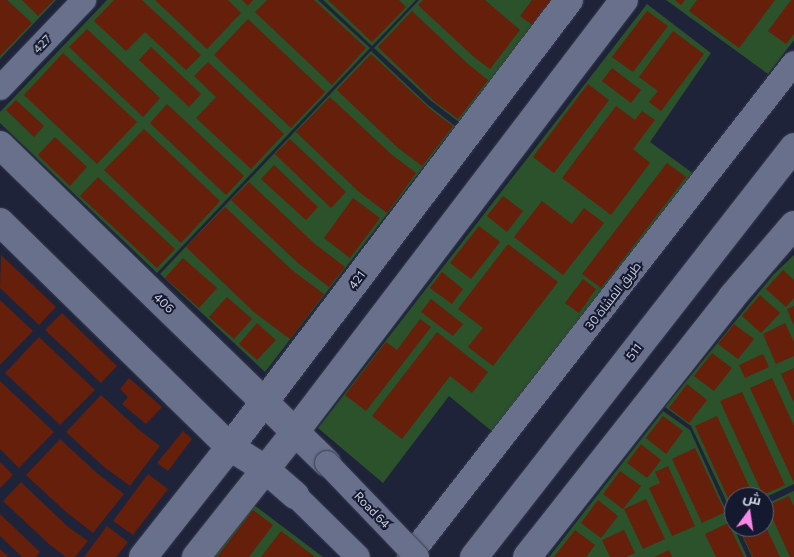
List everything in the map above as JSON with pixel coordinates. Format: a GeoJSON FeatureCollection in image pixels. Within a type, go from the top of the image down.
{"type":"FeatureCollection","features":[{"type":"Feature","properties":{"kind":"street","name":"427"},"geometry":{"type":"LineString","coordinates":[[0,88],[84,0]]}},
{"type":"Feature","properties":{"kind":"street","name":"421"},"geometry":{"type":"LineString","coordinates":[[143,557],[265,401],[569,0]]}},
{"type":"Feature","properties":{"kind":"street"},"geometry":{"type":"LineString","coordinates":[[196,557],[295,432],[624,0]]}},
{"type":"Feature","properties":{"kind":"street","name":"طريق المشاة 30"},"geometry":{"type":"LineString","coordinates":[[409,557],[794,63]]}},
{"type":"Feature","properties":{"kind":"street","name":"406"},"geometry":{"type":"LineString","coordinates":[[0,145],[327,463]]}},
{"type":"Feature","properties":{"kind":"street","name":"511"},"geometry":{"type":"LineString","coordinates":[[474,557],[794,147]]}},
{"type":"Feature","properties":{"kind":"street"},"geometry":{"type":"LineString","coordinates":[[0,222],[230,446],[265,468],[358,557]]}},
{"type":"Feature","properties":{"kind":"street"},"geometry":{"type":"LineString","coordinates":[[527,557],[732,297],[794,225]]}},
{"type":"Feature","properties":{"kind":"street","name":"Road 64"},"geometry":{"type":"LineString","coordinates":[[327,463],[418,557]]}},
{"type":"Feature","properties":{"kind":"green space"},"geometry":{"type":"Polygon","coordinates":[[[0,0],[56,0],[0,59],[0,0]]]}},
{"type":"Feature","properties":{"kind":"green space"},"geometry":{"type":"Polygon","coordinates":[[[107,0],[318,0],[370,48],[157,273],[0,123],[0,112],[107,0]]]}},
{"type":"Feature","properties":{"kind":"green space"},"geometry":{"type":"Polygon","coordinates":[[[323,0],[416,0],[372,46],[323,0]]]}},
{"type":"Feature","properties":{"kind":"green space"},"geometry":{"type":"Polygon","coordinates":[[[419,0],[556,0],[459,122],[430,100],[374,48],[419,0]]]}},
{"type":"Feature","properties":{"kind":"green space"},"geometry":{"type":"Polygon","coordinates":[[[666,0],[794,0],[794,40],[768,74],[666,0]]]}},
{"type":"Feature","properties":{"kind":"green space"},"geometry":{"type":"Polygon","coordinates":[[[647,4],[711,53],[650,142],[694,174],[494,433],[449,396],[383,483],[318,428],[647,4]]]}},
{"type":"Feature","properties":{"kind":"green space"},"geometry":{"type":"Polygon","coordinates":[[[371,51],[428,105],[455,126],[265,372],[160,274],[371,51]]]}},
{"type":"Feature","properties":{"kind":"green space"},"geometry":{"type":"Polygon","coordinates":[[[794,255],[794,484],[774,493],[774,487],[724,487],[724,496],[691,426],[665,407],[773,275],[794,255]]]}},
{"type":"Feature","properties":{"kind":"green space"},"geometry":{"type":"Polygon","coordinates":[[[663,411],[690,430],[724,506],[724,537],[738,537],[747,557],[549,557],[663,411]]]}},
{"type":"Feature","properties":{"kind":"green space"},"geometry":{"type":"Polygon","coordinates":[[[794,491],[794,557],[752,557],[743,537],[774,537],[774,500],[794,491]]]}},
{"type":"Feature","properties":{"kind":"green space"},"geometry":{"type":"Polygon","coordinates":[[[254,505],[323,557],[214,557],[254,505]]]}},
{"type":"Feature","properties":{"kind":"building"},"geometry":{"type":"Polygon","coordinates":[[[0,0],[7,0],[32,23],[0,56],[0,0]]]}},
{"type":"Feature","properties":{"kind":"building"},"geometry":{"type":"Polygon","coordinates":[[[22,0],[54,0],[38,16],[22,0]]]}},
{"type":"Feature","properties":{"kind":"building"},"geometry":{"type":"Polygon","coordinates":[[[114,0],[142,0],[201,55],[186,70],[145,32],[126,51],[94,21],[114,0]]]}},
{"type":"Feature","properties":{"kind":"building"},"geometry":{"type":"Polygon","coordinates":[[[155,0],[228,0],[241,13],[207,49],[155,0]]]}},
{"type":"Feature","properties":{"kind":"building"},"geometry":{"type":"Polygon","coordinates":[[[242,0],[253,0],[248,6],[242,0]]]}},
{"type":"Feature","properties":{"kind":"building"},"geometry":{"type":"Polygon","coordinates":[[[267,0],[314,0],[366,48],[332,85],[255,12],[267,0]]]}},
{"type":"Feature","properties":{"kind":"building"},"geometry":{"type":"Polygon","coordinates":[[[328,0],[399,0],[406,7],[372,42],[328,0]]]}},
{"type":"Feature","properties":{"kind":"building"},"geometry":{"type":"Polygon","coordinates":[[[423,0],[485,0],[520,30],[490,69],[474,57],[418,5],[423,0]]]}},
{"type":"Feature","properties":{"kind":"building"},"geometry":{"type":"Polygon","coordinates":[[[532,0],[552,0],[534,26],[520,16],[532,0]]]}},
{"type":"Feature","properties":{"kind":"building"},"geometry":{"type":"Polygon","coordinates":[[[675,0],[685,0],[681,5],[675,0]]]}},
{"type":"Feature","properties":{"kind":"building"},"geometry":{"type":"Polygon","coordinates":[[[697,0],[775,0],[739,48],[689,11],[697,0]]]}},
{"type":"Feature","properties":{"kind":"building"},"geometry":{"type":"Polygon","coordinates":[[[791,0],[794,0],[794,34],[786,44],[768,31],[791,0]]]}},
{"type":"Feature","properties":{"kind":"building"},"geometry":{"type":"Polygon","coordinates":[[[412,11],[468,64],[488,80],[458,119],[435,102],[378,47],[412,11]]]}},
{"type":"Feature","properties":{"kind":"building"},"geometry":{"type":"Polygon","coordinates":[[[647,11],[668,26],[633,72],[612,57],[647,11]]]}},
{"type":"Feature","properties":{"kind":"building"},"geometry":{"type":"Polygon","coordinates":[[[248,19],[325,92],[291,128],[214,55],[248,19]]]}},
{"type":"Feature","properties":{"kind":"building"},"geometry":{"type":"Polygon","coordinates":[[[87,29],[160,98],[143,117],[69,47],[87,29]]]}},
{"type":"Feature","properties":{"kind":"building"},"geometry":{"type":"Polygon","coordinates":[[[673,31],[704,54],[661,111],[649,102],[658,91],[639,77],[673,31]]]}},
{"type":"Feature","properties":{"kind":"building"},"geometry":{"type":"Polygon","coordinates":[[[151,47],[201,94],[189,107],[139,60],[151,47]]]}},
{"type":"Feature","properties":{"kind":"building"},"geometry":{"type":"Polygon","coordinates":[[[63,53],[137,122],[97,164],[24,95],[63,53]]]}},
{"type":"Feature","properties":{"kind":"building"},"geometry":{"type":"Polygon","coordinates":[[[371,54],[430,109],[453,126],[422,166],[397,147],[337,90],[371,54]]]}},
{"type":"Feature","properties":{"kind":"building"},"geometry":{"type":"Polygon","coordinates":[[[208,62],[284,134],[251,169],[196,118],[216,97],[194,76],[208,62]]]}},
{"type":"Feature","properties":{"kind":"building"},"geometry":{"type":"Polygon","coordinates":[[[612,68],[641,90],[631,103],[602,81],[612,68]]]}},
{"type":"Feature","properties":{"kind":"building"},"geometry":{"type":"Polygon","coordinates":[[[588,84],[609,100],[554,173],[533,157],[588,84]]]}},
{"type":"Feature","properties":{"kind":"building"},"geometry":{"type":"Polygon","coordinates":[[[330,97],[391,154],[416,173],[387,213],[359,192],[296,132],[330,97]]]}},
{"type":"Feature","properties":{"kind":"building"},"geometry":{"type":"Polygon","coordinates":[[[16,100],[44,126],[34,137],[6,110],[16,100]]]}},
{"type":"Feature","properties":{"kind":"building"},"geometry":{"type":"Polygon","coordinates":[[[167,104],[244,176],[226,195],[150,123],[167,104]]]}},
{"type":"Feature","properties":{"kind":"building"},"geometry":{"type":"Polygon","coordinates":[[[616,106],[635,120],[642,111],[655,120],[633,149],[650,163],[611,215],[562,178],[616,106]]]}},
{"type":"Feature","properties":{"kind":"building"},"geometry":{"type":"Polygon","coordinates":[[[144,129],[220,201],[181,243],[104,170],[144,129]]]}},
{"type":"Feature","properties":{"kind":"building"},"geometry":{"type":"Polygon","coordinates":[[[55,137],[87,167],[70,186],[38,155],[55,137]]]}},
{"type":"Feature","properties":{"kind":"building"},"geometry":{"type":"Polygon","coordinates":[[[290,139],[346,192],[331,208],[275,154],[290,139]]]}},
{"type":"Feature","properties":{"kind":"building"},"geometry":{"type":"Polygon","coordinates":[[[667,163],[686,177],[601,288],[582,274],[667,163]]]}},
{"type":"Feature","properties":{"kind":"building"},"geometry":{"type":"Polygon","coordinates":[[[274,165],[318,207],[306,220],[261,179],[274,165]]]}},
{"type":"Feature","properties":{"kind":"building"},"geometry":{"type":"Polygon","coordinates":[[[98,177],[175,249],[157,268],[80,196],[98,177]]]}},
{"type":"Feature","properties":{"kind":"building"},"geometry":{"type":"Polygon","coordinates":[[[249,182],[315,244],[345,267],[329,287],[298,263],[231,200],[249,182]]]}},
{"type":"Feature","properties":{"kind":"building"},"geometry":{"type":"Polygon","coordinates":[[[503,196],[523,211],[507,232],[487,216],[503,196]]]}},
{"type":"Feature","properties":{"kind":"building"},"geometry":{"type":"Polygon","coordinates":[[[353,198],[380,218],[350,258],[324,238],[353,198]]]}},
{"type":"Feature","properties":{"kind":"building"},"geometry":{"type":"Polygon","coordinates":[[[542,201],[572,224],[584,208],[604,223],[563,275],[514,237],[542,201]]]}},
{"type":"Feature","properties":{"kind":"building"},"geometry":{"type":"Polygon","coordinates":[[[225,207],[292,270],[324,294],[290,339],[255,313],[186,247],[225,207]]]}},
{"type":"Feature","properties":{"kind":"building"},"geometry":{"type":"Polygon","coordinates":[[[479,226],[500,242],[471,279],[450,263],[479,226]]]}},
{"type":"Feature","properties":{"kind":"building"},"geometry":{"type":"Polygon","coordinates":[[[508,244],[558,282],[493,366],[468,347],[483,328],[458,309],[508,244]]]}},
{"type":"Feature","properties":{"kind":"building"},"geometry":{"type":"Polygon","coordinates":[[[1,255],[56,307],[39,325],[0,288],[1,255]]]}},
{"type":"Feature","properties":{"kind":"building"},"geometry":{"type":"Polygon","coordinates":[[[183,258],[217,288],[199,308],[165,278],[183,258]]]}},
{"type":"Feature","properties":{"kind":"building"},"geometry":{"type":"Polygon","coordinates":[[[783,270],[794,280],[794,298],[786,307],[766,289],[783,270]]]}},
{"type":"Feature","properties":{"kind":"building"},"geometry":{"type":"Polygon","coordinates":[[[442,272],[463,289],[452,304],[430,288],[442,272]]]}},
{"type":"Feature","properties":{"kind":"building"},"geometry":{"type":"Polygon","coordinates":[[[583,279],[596,289],[579,313],[565,303],[583,279]]]}},
{"type":"Feature","properties":{"kind":"building"},"geometry":{"type":"Polygon","coordinates":[[[760,295],[780,313],[761,333],[742,316],[760,295]]]}},
{"type":"Feature","properties":{"kind":"building"},"geometry":{"type":"Polygon","coordinates":[[[227,297],[252,319],[234,339],[209,317],[227,297]]]}},
{"type":"Feature","properties":{"kind":"building"},"geometry":{"type":"Polygon","coordinates":[[[431,299],[463,324],[453,336],[421,312],[431,299]]]}},
{"type":"Feature","properties":{"kind":"building"},"geometry":{"type":"Polygon","coordinates":[[[0,300],[33,331],[0,365],[0,300]]]}},
{"type":"Feature","properties":{"kind":"building"},"geometry":{"type":"Polygon","coordinates":[[[794,306],[794,326],[787,309],[794,306]]]}},
{"type":"Feature","properties":{"kind":"building"},"geometry":{"type":"Polygon","coordinates":[[[62,313],[117,366],[101,383],[45,330],[62,313]]]}},
{"type":"Feature","properties":{"kind":"building"},"geometry":{"type":"Polygon","coordinates":[[[420,319],[431,327],[366,411],[345,395],[386,342],[397,350],[420,319]]]}},
{"type":"Feature","properties":{"kind":"building"},"geometry":{"type":"Polygon","coordinates":[[[257,323],[276,340],[257,360],[239,344],[257,323]]]}},
{"type":"Feature","properties":{"kind":"building"},"geometry":{"type":"Polygon","coordinates":[[[785,323],[794,342],[794,356],[776,364],[763,334],[785,323]]]}},
{"type":"Feature","properties":{"kind":"building"},"geometry":{"type":"Polygon","coordinates":[[[734,324],[754,339],[738,359],[718,344],[734,324]]]}},
{"type":"Feature","properties":{"kind":"building"},"geometry":{"type":"Polygon","coordinates":[[[437,332],[488,372],[472,393],[450,376],[402,439],[372,416],[437,332]]]}},
{"type":"Feature","properties":{"kind":"building"},"geometry":{"type":"Polygon","coordinates":[[[39,337],[95,390],[60,425],[5,373],[39,337]]]}},
{"type":"Feature","properties":{"kind":"building"},"geometry":{"type":"Polygon","coordinates":[[[712,353],[732,368],[714,391],[694,376],[712,353]]]}},
{"type":"Feature","properties":{"kind":"building"},"geometry":{"type":"Polygon","coordinates":[[[763,354],[769,367],[745,378],[739,365],[763,354]]]}},
{"type":"Feature","properties":{"kind":"building"},"geometry":{"type":"Polygon","coordinates":[[[794,368],[794,403],[781,374],[794,368]]]}},
{"type":"Feature","properties":{"kind":"building"},"geometry":{"type":"Polygon","coordinates":[[[129,378],[162,407],[146,424],[122,404],[128,397],[120,389],[129,378]]]}},
{"type":"Feature","properties":{"kind":"building"},"geometry":{"type":"Polygon","coordinates":[[[772,378],[794,426],[794,483],[750,388],[772,378]]]}},
{"type":"Feature","properties":{"kind":"building"},"geometry":{"type":"Polygon","coordinates":[[[0,381],[54,432],[19,468],[0,449],[0,381]]]}},
{"type":"Feature","properties":{"kind":"building"},"geometry":{"type":"Polygon","coordinates":[[[687,384],[707,400],[689,423],[669,408],[687,384]]]}},
{"type":"Feature","properties":{"kind":"building"},"geometry":{"type":"Polygon","coordinates":[[[742,392],[785,485],[774,490],[774,487],[759,487],[720,401],[742,392]]]}},
{"type":"Feature","properties":{"kind":"building"},"geometry":{"type":"Polygon","coordinates":[[[101,395],[160,446],[130,486],[104,467],[66,432],[101,395]]]}},
{"type":"Feature","properties":{"kind":"building"},"geometry":{"type":"Polygon","coordinates":[[[663,416],[683,431],[666,454],[646,438],[663,416]]]}},
{"type":"Feature","properties":{"kind":"building"},"geometry":{"type":"Polygon","coordinates":[[[717,416],[749,487],[724,487],[724,489],[695,426],[717,416]]]}},
{"type":"Feature","properties":{"kind":"building"},"geometry":{"type":"Polygon","coordinates":[[[183,431],[192,439],[168,471],[157,463],[183,431]]]}},
{"type":"Feature","properties":{"kind":"building"},"geometry":{"type":"Polygon","coordinates":[[[60,439],[98,474],[124,494],[93,533],[66,512],[26,475],[60,439]]]}},
{"type":"Feature","properties":{"kind":"building"},"geometry":{"type":"Polygon","coordinates":[[[641,444],[661,460],[647,478],[627,463],[641,444]]]}},
{"type":"Feature","properties":{"kind":"building"},"geometry":{"type":"Polygon","coordinates":[[[695,448],[724,512],[702,523],[672,459],[695,448]]]}},
{"type":"Feature","properties":{"kind":"building"},"geometry":{"type":"Polygon","coordinates":[[[0,462],[13,475],[0,488],[0,462]]]}},
{"type":"Feature","properties":{"kind":"building"},"geometry":{"type":"Polygon","coordinates":[[[668,466],[695,526],[672,536],[649,488],[660,483],[655,472],[668,466]]]}},
{"type":"Feature","properties":{"kind":"building"},"geometry":{"type":"Polygon","coordinates":[[[620,471],[641,486],[623,509],[603,494],[620,471]]]}},
{"type":"Feature","properties":{"kind":"building"},"geometry":{"type":"Polygon","coordinates":[[[148,474],[168,489],[133,535],[113,521],[148,474]]]}},
{"type":"Feature","properties":{"kind":"building"},"geometry":{"type":"Polygon","coordinates":[[[21,482],[67,526],[88,541],[75,557],[66,557],[50,545],[3,501],[21,482]]]}},
{"type":"Feature","properties":{"kind":"building"},"geometry":{"type":"Polygon","coordinates":[[[789,496],[794,507],[794,557],[790,557],[774,522],[774,503],[789,496]]]}},
{"type":"Feature","properties":{"kind":"building"},"geometry":{"type":"Polygon","coordinates":[[[646,499],[665,539],[643,549],[624,509],[646,499]]]}},
{"type":"Feature","properties":{"kind":"building"},"geometry":{"type":"Polygon","coordinates":[[[598,500],[618,516],[601,538],[581,523],[598,500]]]}},
{"type":"Feature","properties":{"kind":"building"},"geometry":{"type":"Polygon","coordinates":[[[253,510],[273,525],[249,557],[217,557],[253,510]]]}},
{"type":"Feature","properties":{"kind":"building"},"geometry":{"type":"Polygon","coordinates":[[[0,514],[40,552],[36,557],[22,557],[0,536],[0,514]]]}},
{"type":"Feature","properties":{"kind":"building"},"geometry":{"type":"Polygon","coordinates":[[[724,525],[724,537],[735,537],[744,557],[716,557],[705,534],[724,525]]]}},
{"type":"Feature","properties":{"kind":"building"},"geometry":{"type":"Polygon","coordinates":[[[107,526],[128,542],[116,557],[84,557],[107,526]]]}},
{"type":"Feature","properties":{"kind":"building"},"geometry":{"type":"Polygon","coordinates":[[[575,530],[595,545],[586,557],[554,557],[575,530]]]}},
{"type":"Feature","properties":{"kind":"building"},"geometry":{"type":"Polygon","coordinates":[[[624,530],[635,553],[626,557],[610,557],[602,540],[624,530]]]}},
{"type":"Feature","properties":{"kind":"building"},"geometry":{"type":"Polygon","coordinates":[[[281,531],[315,557],[261,557],[281,531]]]}},
{"type":"Feature","properties":{"kind":"building"},"geometry":{"type":"Polygon","coordinates":[[[744,537],[771,537],[780,557],[753,557],[744,537]]]}},
{"type":"Feature","properties":{"kind":"building"},"geometry":{"type":"Polygon","coordinates":[[[0,549],[9,557],[0,557],[0,549]]]}},
{"type":"Feature","properties":{"kind":"building"},"geometry":{"type":"Polygon","coordinates":[[[669,550],[672,557],[654,557],[669,550]]]}}]}
